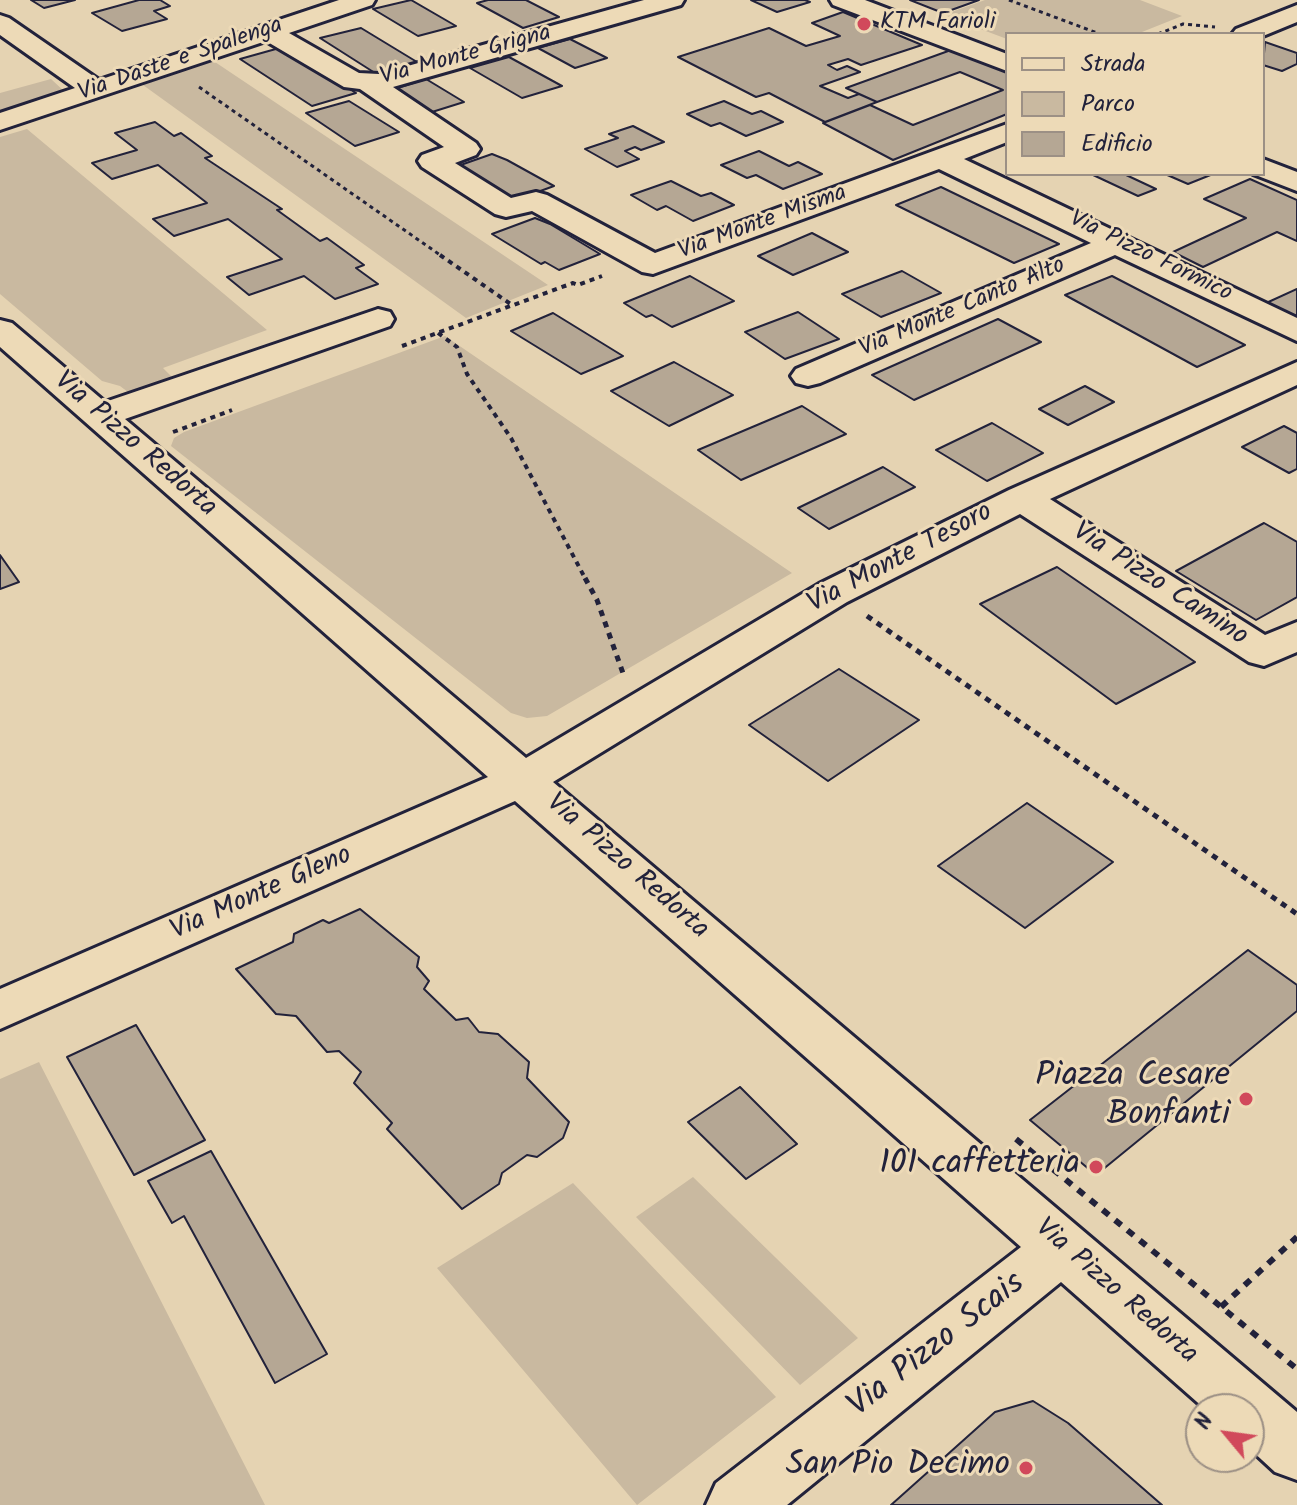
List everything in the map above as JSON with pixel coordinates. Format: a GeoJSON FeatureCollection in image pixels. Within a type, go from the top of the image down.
{"type":"FeatureCollection","features":[{"type":"Feature","properties":{"kind":"street","name":"Via Daste e Spalenga"},"geometry":{"type":"LineString","coordinates":[[0,122],[363,0]]}},
{"type":"Feature","properties":{"kind":"street","name":"Via Monte Grigna"},"geometry":{"type":"LineString","coordinates":[[269,32],[348,78],[369,83],[672,0]]}},
{"type":"Feature","properties":{"kind":"street"},"geometry":{"type":"LineString","coordinates":[[842,0],[1005,62]]}},
{"type":"Feature","properties":{"kind":"street"},"geometry":{"type":"LineString","coordinates":[[1250,32],[1297,13]]}},
{"type":"Feature","properties":{"kind":"street"},"geometry":{"type":"LineString","coordinates":[[0,23],[96,90]]}},
{"type":"Feature","properties":{"kind":"street","name":"Via Monte Misma"},"geometry":{"type":"LineString","coordinates":[[369,83],[464,146],[466,149],[432,159],[444,169],[506,208],[536,201],[653,265],[940,159]]}},
{"type":"Feature","properties":{"kind":"street"},"geometry":{"type":"LineString","coordinates":[[940,159],[1005,133]]}},
{"type":"Feature","properties":{"kind":"street","name":"Via Pizzo Formico"},"geometry":{"type":"LineString","coordinates":[[940,159],[1016,180],[1118,243],[1297,331]]}},
{"type":"Feature","properties":{"kind":"street"},"geometry":{"type":"LineString","coordinates":[[1265,169],[1297,182]]}},
{"type":"Feature","properties":{"kind":"street","name":"Via Monte Canto Alto"},"geometry":{"type":"LineString","coordinates":[[808,376],[1118,243]]}},
{"type":"Feature","properties":{"kind":"street"},"geometry":{"type":"LineString","coordinates":[[100,416],[378,319]]}},
{"type":"Feature","properties":{"kind":"street","name":"Via Pizzo Redorta"},"geometry":{"type":"LineString","coordinates":[[0,330],[1230,1393]]}},
{"type":"Feature","properties":{"kind":"street","name":"Via Monte Tesoro"},"geometry":{"type":"LineString","coordinates":[[523,780],[833,593],[1022,498],[1297,372]]}},
{"type":"Feature","properties":{"kind":"street","name":"Via Pizzo Camino"},"geometry":{"type":"LineString","coordinates":[[1022,498],[1264,653],[1297,635]]}},
{"type":"Feature","properties":{"kind":"street","name":"Via Monte Gleno"},"geometry":{"type":"LineString","coordinates":[[0,1010],[523,780]]}},
{"type":"Feature","properties":{"kind":"street","name":"Via Pizzo Scais"},"geometry":{"type":"LineString","coordinates":[[738,1505],[1062,1248]]}},
{"type":"Feature","properties":{"kind":"street","name":"Via Pizzo Redorta"},"geometry":{"type":"LineString","coordinates":[[1265,1423],[1297,1451]]}},
{"type":"Feature","properties":{"kind":"path"},"geometry":{"type":"LineString","coordinates":[[1009,0],[1095,32]]}},
{"type":"Feature","properties":{"kind":"path"},"geometry":{"type":"LineString","coordinates":[[1163,32],[1183,24],[1241,32]]}},
{"type":"Feature","properties":{"kind":"path"},"geometry":{"type":"LineString","coordinates":[[168,66],[512,305]]}},
{"type":"Feature","properties":{"kind":"path"},"geometry":{"type":"LineString","coordinates":[[438,333],[457,347],[467,374],[511,438],[597,600],[622,674],[646,706]]}},
{"type":"Feature","properties":{"kind":"path"},"geometry":{"type":"LineString","coordinates":[[833,593],[1297,914]]}},
{"type":"Feature","properties":{"kind":"path"},"geometry":{"type":"LineString","coordinates":[[1176,1346],[1297,1237]]}},
{"type":"Feature","properties":{"kind":"green space"},"geometry":{"type":"Polygon","coordinates":[[[985,0],[1140,0],[1182,16],[1142,32],[1005,32],[1005,38],[943,15],[985,0]]]}},
{"type":"Feature","properties":{"kind":"green space"},"geometry":{"type":"Polygon","coordinates":[[[212,60],[548,285],[466,318],[143,85],[212,60]]]}},
{"type":"Feature","properties":{"kind":"green space"},"geometry":{"type":"Polygon","coordinates":[[[51,79],[65,92],[0,112],[0,93],[51,79]]]}},
{"type":"Feature","properties":{"kind":"green space"},"geometry":{"type":"Polygon","coordinates":[[[27,129],[267,330],[163,368],[175,380],[132,395],[120,386],[102,381],[0,294],[0,137],[27,129]]]}},
{"type":"Feature","properties":{"kind":"green space"},"geometry":{"type":"Polygon","coordinates":[[[445,336],[792,573],[547,716],[527,718],[511,713],[171,446],[174,438],[184,432],[445,336]]]}},
{"type":"Feature","properties":{"kind":"green space"},"geometry":{"type":"Polygon","coordinates":[[[39,1062],[265,1505],[0,1505],[0,1079],[39,1062]]]}},
{"type":"Feature","properties":{"kind":"green space"},"geometry":{"type":"Polygon","coordinates":[[[693,1177],[858,1338],[800,1385],[636,1217],[693,1177]]]}},
{"type":"Feature","properties":{"kind":"green space"},"geometry":{"type":"Polygon","coordinates":[[[573,1183],[776,1397],[637,1505],[437,1268],[573,1183]]]}},
{"type":"Feature","properties":{"kind":"building"},"geometry":{"type":"Polygon","coordinates":[[[31,0],[75,0],[44,8],[31,0]]]}},
{"type":"Feature","properties":{"kind":"building"},"geometry":{"type":"Polygon","coordinates":[[[139,0],[160,0],[170,6],[154,11],[167,19],[122,31],[92,13],[139,0]]]}},
{"type":"Feature","properties":{"kind":"building"},"geometry":{"type":"Polygon","coordinates":[[[411,0],[456,26],[418,36],[373,9],[411,0]]]}},
{"type":"Feature","properties":{"kind":"building"},"geometry":{"type":"Polygon","coordinates":[[[526,0],[559,17],[523,28],[477,3],[526,0]]]}},
{"type":"Feature","properties":{"kind":"building"},"geometry":{"type":"Polygon","coordinates":[[[751,0],[805,0],[810,2],[777,12],[751,0]]]}},
{"type":"Feature","properties":{"kind":"building"},"geometry":{"type":"Polygon","coordinates":[[[910,0],[979,0],[943,13],[910,0]]]}},
{"type":"Feature","properties":{"kind":"building"},"geometry":{"type":"Polygon","coordinates":[[[843,12],[922,45],[861,65],[848,59],[828,65],[837,70],[847,66],[860,72],[820,86],[848,98],[859,94],[877,102],[825,122],[769,93],[756,97],[678,57],[769,28],[806,46],[840,36],[812,23],[843,12]]]}},
{"type":"Feature","properties":{"kind":"building"},"geometry":{"type":"Polygon","coordinates":[[[361,28],[417,62],[375,73],[320,38],[361,28]]]}},
{"type":"Feature","properties":{"kind":"building"},"geometry":{"type":"Polygon","coordinates":[[[570,39],[607,58],[575,68],[538,48],[570,39]]]}},
{"type":"Feature","properties":{"kind":"building"},"geometry":{"type":"Polygon","coordinates":[[[1265,42],[1297,53],[1297,64],[1282,71],[1265,66],[1265,42]]]}},
{"type":"Feature","properties":{"kind":"building"},"geometry":{"type":"Polygon","coordinates":[[[283,47],[356,93],[312,106],[240,59],[283,47]]]}},
{"type":"Feature","properties":{"kind":"building"},"geometry":{"type":"Polygon","coordinates":[[[951,50],[1005,70],[1005,115],[893,160],[823,123],[870,105],[913,125],[1003,90],[960,72],[877,102],[846,88],[951,50]]]}},
{"type":"Feature","properties":{"kind":"building"},"geometry":{"type":"Polygon","coordinates":[[[509,57],[562,86],[522,98],[470,68],[509,57]]]}},
{"type":"Feature","properties":{"kind":"building"},"geometry":{"type":"Polygon","coordinates":[[[426,79],[464,102],[432,112],[394,89],[426,79]]]}},
{"type":"Feature","properties":{"kind":"building"},"geometry":{"type":"Polygon","coordinates":[[[349,101],[399,132],[355,146],[306,113],[349,101]]]}},
{"type":"Feature","properties":{"kind":"building"},"geometry":{"type":"Polygon","coordinates":[[[724,101],[752,114],[761,111],[783,122],[746,136],[720,123],[711,126],[687,114],[724,101]]]}},
{"type":"Feature","properties":{"kind":"building"},"geometry":{"type":"Polygon","coordinates":[[[155,122],[174,136],[181,133],[212,156],[205,158],[282,209],[277,210],[320,241],[327,238],[364,265],[356,268],[378,284],[335,299],[304,276],[249,295],[227,277],[282,259],[228,219],[174,236],[153,219],[207,203],[158,165],[112,179],[92,163],[137,150],[115,133],[155,122]]]}},
{"type":"Feature","properties":{"kind":"building"},"geometry":{"type":"Polygon","coordinates":[[[633,126],[664,142],[641,150],[635,147],[625,151],[639,159],[617,167],[585,149],[618,138],[609,134],[633,126]]]}},
{"type":"Feature","properties":{"kind":"building"},"geometry":{"type":"Polygon","coordinates":[[[759,151],[789,166],[798,162],[822,174],[783,189],[756,175],[747,178],[721,165],[759,151]]]}},
{"type":"Feature","properties":{"kind":"building"},"geometry":{"type":"Polygon","coordinates":[[[492,154],[554,186],[513,201],[452,168],[492,154]]]}},
{"type":"Feature","properties":{"kind":"building"},"geometry":{"type":"Polygon","coordinates":[[[1095,176],[1128,176],[1156,189],[1138,196],[1095,176]]]}},
{"type":"Feature","properties":{"kind":"building"},"geometry":{"type":"Polygon","coordinates":[[[1170,176],[1208,176],[1188,184],[1170,176]]]}},
{"type":"Feature","properties":{"kind":"building"},"geometry":{"type":"Polygon","coordinates":[[[1250,179],[1297,200],[1297,241],[1277,232],[1203,267],[1173,252],[1246,218],[1204,199],[1250,179]]]}},
{"type":"Feature","properties":{"kind":"building"},"geometry":{"type":"Polygon","coordinates":[[[671,181],[701,196],[711,193],[734,205],[693,221],[666,206],[657,210],[631,195],[671,181]]]}},
{"type":"Feature","properties":{"kind":"building"},"geometry":{"type":"Polygon","coordinates":[[[941,187],[1059,244],[1014,263],[896,205],[941,187]]]}},
{"type":"Feature","properties":{"kind":"building"},"geometry":{"type":"Polygon","coordinates":[[[535,218],[600,254],[559,270],[545,262],[541,264],[492,234],[535,218]]]}},
{"type":"Feature","properties":{"kind":"building"},"geometry":{"type":"Polygon","coordinates":[[[812,233],[848,252],[793,275],[758,256],[812,233]]]}},
{"type":"Feature","properties":{"kind":"building"},"geometry":{"type":"Polygon","coordinates":[[[902,271],[941,293],[881,317],[842,294],[902,271]]]}},
{"type":"Feature","properties":{"kind":"building"},"geometry":{"type":"Polygon","coordinates":[[[690,276],[734,301],[672,327],[652,315],[646,317],[624,303],[690,276]]]}},
{"type":"Feature","properties":{"kind":"building"},"geometry":{"type":"Polygon","coordinates":[[[1112,276],[1245,345],[1197,367],[1065,295],[1112,276]]]}},
{"type":"Feature","properties":{"kind":"building"},"geometry":{"type":"Polygon","coordinates":[[[1297,289],[1297,320],[1264,304],[1297,289]]]}},
{"type":"Feature","properties":{"kind":"building"},"geometry":{"type":"Polygon","coordinates":[[[798,312],[839,339],[785,359],[745,332],[798,312]]]}},
{"type":"Feature","properties":{"kind":"building"},"geometry":{"type":"Polygon","coordinates":[[[553,313],[623,356],[581,374],[511,331],[553,313]]]}},
{"type":"Feature","properties":{"kind":"building"},"geometry":{"type":"Polygon","coordinates":[[[998,319],[1041,342],[914,400],[872,375],[998,319]]]}},
{"type":"Feature","properties":{"kind":"building"},"geometry":{"type":"Polygon","coordinates":[[[674,362],[733,395],[669,426],[611,391],[674,362]]]}},
{"type":"Feature","properties":{"kind":"building"},"geometry":{"type":"Polygon","coordinates":[[[1085,386],[1114,402],[1068,425],[1039,409],[1085,386]]]}},
{"type":"Feature","properties":{"kind":"building"},"geometry":{"type":"Polygon","coordinates":[[[802,406],[846,434],[741,480],[698,450],[802,406]]]}},
{"type":"Feature","properties":{"kind":"building"},"geometry":{"type":"Polygon","coordinates":[[[992,423],[1043,453],[987,481],[936,450],[992,423]]]}},
{"type":"Feature","properties":{"kind":"building"},"geometry":{"type":"Polygon","coordinates":[[[1284,426],[1297,433],[1297,469],[1289,473],[1242,447],[1284,426]]]}},
{"type":"Feature","properties":{"kind":"building"},"geometry":{"type":"Polygon","coordinates":[[[883,467],[915,487],[829,529],[798,508],[883,467]]]}},
{"type":"Feature","properties":{"kind":"building"},"geometry":{"type":"Polygon","coordinates":[[[1264,523],[1297,542],[1297,597],[1256,620],[1176,571],[1264,523]]]}},
{"type":"Feature","properties":{"kind":"building"},"geometry":{"type":"Polygon","coordinates":[[[0,555],[19,582],[0,589],[0,555]]]}},
{"type":"Feature","properties":{"kind":"building"},"geometry":{"type":"Polygon","coordinates":[[[1057,567],[1195,662],[1116,704],[980,604],[1057,567]]]}},
{"type":"Feature","properties":{"kind":"building"},"geometry":{"type":"Polygon","coordinates":[[[839,669],[919,720],[828,781],[749,725],[839,669]]]}},
{"type":"Feature","properties":{"kind":"building"},"geometry":{"type":"Polygon","coordinates":[[[1027,803],[1113,862],[1025,928],[938,866],[1027,803]]]}},
{"type":"Feature","properties":{"kind":"building"},"geometry":{"type":"Polygon","coordinates":[[[360,909],[419,957],[417,967],[429,981],[424,989],[456,1020],[468,1018],[479,1032],[498,1034],[529,1062],[527,1078],[569,1122],[563,1138],[537,1157],[527,1155],[502,1173],[499,1184],[462,1209],[387,1129],[392,1123],[354,1083],[361,1072],[339,1051],[327,1052],[296,1016],[276,1014],[236,969],[293,942],[294,934],[323,920],[329,923],[360,909]]]}},
{"type":"Feature","properties":{"kind":"building"},"geometry":{"type":"Polygon","coordinates":[[[1248,950],[1297,985],[1297,1011],[1096,1175],[1030,1120],[1248,950]]]}},
{"type":"Feature","properties":{"kind":"building"},"geometry":{"type":"Polygon","coordinates":[[[136,1025],[205,1140],[134,1175],[67,1057],[136,1025]]]}},
{"type":"Feature","properties":{"kind":"building"},"geometry":{"type":"Polygon","coordinates":[[[740,1087],[797,1144],[746,1179],[688,1122],[740,1087]]]}},
{"type":"Feature","properties":{"kind":"building"},"geometry":{"type":"Polygon","coordinates":[[[211,1151],[327,1354],[275,1383],[184,1216],[172,1223],[148,1181],[211,1151]]]}},
{"type":"Feature","properties":{"kind":"building","name":"San Pio Decimo"},"geometry":{"type":"Polygon","coordinates":[[[1033,1401],[1068,1423],[1162,1505],[891,1505],[995,1412],[1033,1401]]]}},
{"type":"Feature","properties":{"kind":"place","name":"KTM Farioli"},"geometry":{"type":"Point","coordinates":[864,24]}},
{"type":"Feature","properties":{"kind":"place","name":"Piazza Cesare Bonfanti"},"geometry":{"type":"Point","coordinates":[1246,1099]}},
{"type":"Feature","properties":{"kind":"place","name":"101 caffetteria"},"geometry":{"type":"Point","coordinates":[1096,1167]}},
{"type":"Feature","properties":{"kind":"place","name":"San Pio Decimo"},"geometry":{"type":"Point","coordinates":[1026,1468]}}]}
